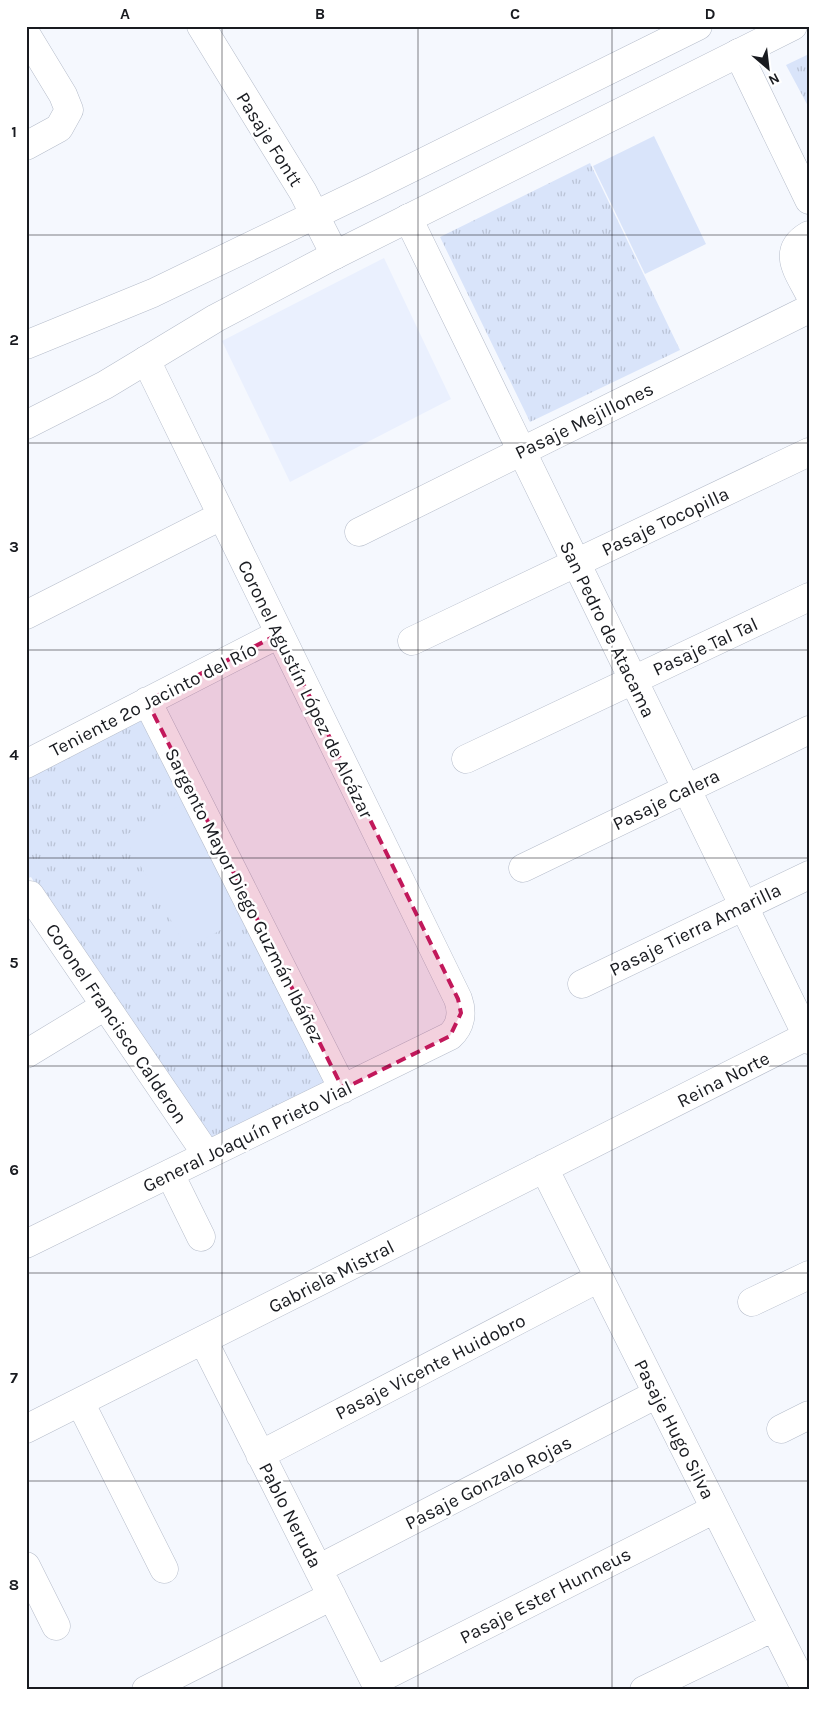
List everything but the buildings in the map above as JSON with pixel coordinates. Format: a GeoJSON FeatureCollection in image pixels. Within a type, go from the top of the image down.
{"type":"FeatureCollection","features":[{"type":"Feature","properties":{"kind":"street","name":"Pasaje Fontt"},"geometry":{"type":"LineString","coordinates":[[201,26],[315,215],[335,255]]}},
{"type":"Feature","properties":{"kind":"street"},"geometry":{"type":"LineString","coordinates":[[26,345],[153,293],[698,26]]}},
{"type":"Feature","properties":{"kind":"street"},"geometry":{"type":"LineString","coordinates":[[26,425],[105,385],[216,318],[335,255],[793,26]]}},
{"type":"Feature","properties":{"kind":"street"},"geometry":{"type":"LineString","coordinates":[[26,34],[63,95],[69,110],[60,128],[26,146]]}},
{"type":"Feature","properties":{"kind":"street"},"geometry":{"type":"LineString","coordinates":[[738,53],[809,200]]}},
{"type":"Feature","properties":{"kind":"street","name":"San Pedro de Atacama"},"geometry":{"type":"LineString","coordinates":[[408,218],[808,1037]]}},
{"type":"Feature","properties":{"kind":"street"},"geometry":{"type":"LineString","coordinates":[[809,235],[796,245],[793,258],[809,292]]}},
{"type":"Feature","properties":{"kind":"street","name":"Pasaje Mejillones"},"geometry":{"type":"LineString","coordinates":[[359,532],[809,309]]}},
{"type":"Feature","properties":{"kind":"street","name":"Coronel Agustín López de Alcázar"},"geometry":{"type":"LineString","coordinates":[[146,360],[458,999],[461,1013],[460,1019]]}},
{"type":"Feature","properties":{"kind":"street","name":"Pasaje Tocopilla"},"geometry":{"type":"LineString","coordinates":[[412,641],[809,452]]}},
{"type":"Feature","properties":{"kind":"street"},"geometry":{"type":"LineString","coordinates":[[26,614],[221,516]]}},
{"type":"Feature","properties":{"kind":"street","name":"Pasaje Tal Tal"},"geometry":{"type":"LineString","coordinates":[[466,759],[809,597]]}},
{"type":"Feature","properties":{"kind":"street","name":"Teniente 2º Jacinto del Río"},"geometry":{"type":"LineString","coordinates":[[26,764],[279,634]]}},
{"type":"Feature","properties":{"kind":"street","name":"Sargento Mayor Diego Guzmán Ibáñez"},"geometry":{"type":"LineString","coordinates":[[147,701],[343,1089]]}},
{"type":"Feature","properties":{"kind":"street","name":"Pasaje Calera"},"geometry":{"type":"LineString","coordinates":[[523,868],[809,730]]}},
{"type":"Feature","properties":{"kind":"street","name":"Pasaje Tierra Amarilla"},"geometry":{"type":"LineString","coordinates":[[582,984],[809,875]]}},
{"type":"Feature","properties":{"kind":"street","name":"Coronel Francisco Calderon"},"geometry":{"type":"LineString","coordinates":[[26,897],[30,894],[207,1155]]}},
{"type":"Feature","properties":{"kind":"street"},"geometry":{"type":"LineString","coordinates":[[26,1054],[105,1006]]}},
{"type":"Feature","properties":{"kind":"street","name":"General Joaquín Prieto Vial"},"geometry":{"type":"LineString","coordinates":[[26,1244],[450,1036],[455,1032],[460,1019]]}},
{"type":"Feature","properties":{"kind":"street","name":"Reina Norte"},"geometry":{"type":"LineString","coordinates":[[636,1122],[808,1037]]}},
{"type":"Feature","properties":{"kind":"street","name":"Gabriela Mistral"},"geometry":{"type":"LineString","coordinates":[[26,1429],[636,1122]]}},
{"type":"Feature","properties":{"kind":"street","name":"Pasaje Hugo Silva"},"geometry":{"type":"LineString","coordinates":[[544,1168],[806,1690]]}},
{"type":"Feature","properties":{"kind":"street"},"geometry":{"type":"LineString","coordinates":[[170,1174],[201,1237]]}},
{"type":"Feature","properties":{"kind":"street"},"geometry":{"type":"LineString","coordinates":[[752,1302],[809,1275]]}},
{"type":"Feature","properties":{"kind":"street","name":"Pasaje Vicente Huidobro"},"geometry":{"type":"LineString","coordinates":[[260,1454],[599,1278]]}},
{"type":"Feature","properties":{"kind":"street","name":"Pablo Neruda"},"geometry":{"type":"LineString","coordinates":[[202,1340],[377,1685]]}},
{"type":"Feature","properties":{"kind":"street","name":"Pasaje Gonzalo Rojas"},"geometry":{"type":"LineString","coordinates":[[318,1569],[657,1394]]}},
{"type":"Feature","properties":{"kind":"street"},"geometry":{"type":"LineString","coordinates":[[80,1402],[164,1570]]}},
{"type":"Feature","properties":{"kind":"street"},"geometry":{"type":"LineString","coordinates":[[781,1429],[809,1416]]}},
{"type":"Feature","properties":{"kind":"street","name":"Pasaje Ester Hunneus"},"geometry":{"type":"LineString","coordinates":[[377,1685],[715,1509]]}},
{"type":"Feature","properties":{"kind":"street"},"geometry":{"type":"LineString","coordinates":[[26,1566],[56,1626]]}},
{"type":"Feature","properties":{"kind":"street"},"geometry":{"type":"LineString","coordinates":[[146,1690],[332,1596]]}},
{"type":"Feature","properties":{"kind":"street"},"geometry":{"type":"LineString","coordinates":[[644,1690],[774,1627]]}},
{"type":"Feature","properties":{"kind":"highlighted area"},"geometry":{"type":"Polygon","coordinates":[[[279,634],[458,999],[461,1013],[450,1036],[343,1089],[147,701],[279,634]]]}},
{"type":"Feature","properties":{"kind":"shaded area"},"geometry":{"type":"Polygon","coordinates":[[[384,258],[451,399],[290,482],[222,341],[384,258]]]}},
{"type":"Feature","properties":{"kind":"green space"},"geometry":{"type":"Polygon","coordinates":[[[809,54],[809,108],[786,65],[809,54]]]}},
{"type":"Feature","properties":{"kind":"green space"},"geometry":{"type":"Polygon","coordinates":[[[654,136],[706,244],[645,274],[593,166],[654,136]]]}},
{"type":"Feature","properties":{"kind":"green space"},"geometry":{"type":"Polygon","coordinates":[[[590,163],[680,350],[530,422],[440,237],[590,163]]]}},
{"type":"Feature","properties":{"kind":"green space"},"geometry":{"type":"Polygon","coordinates":[[[146,706],[337,1087],[208,1150],[31,877],[26,879],[26,768],[146,706]]]}},
{"type":"Feature","properties":{"kind":"green space"},"geometry":{"type":"Polygon","coordinates":[[[186,802],[249,914],[187,949],[124,836],[186,802]]]}}]}
